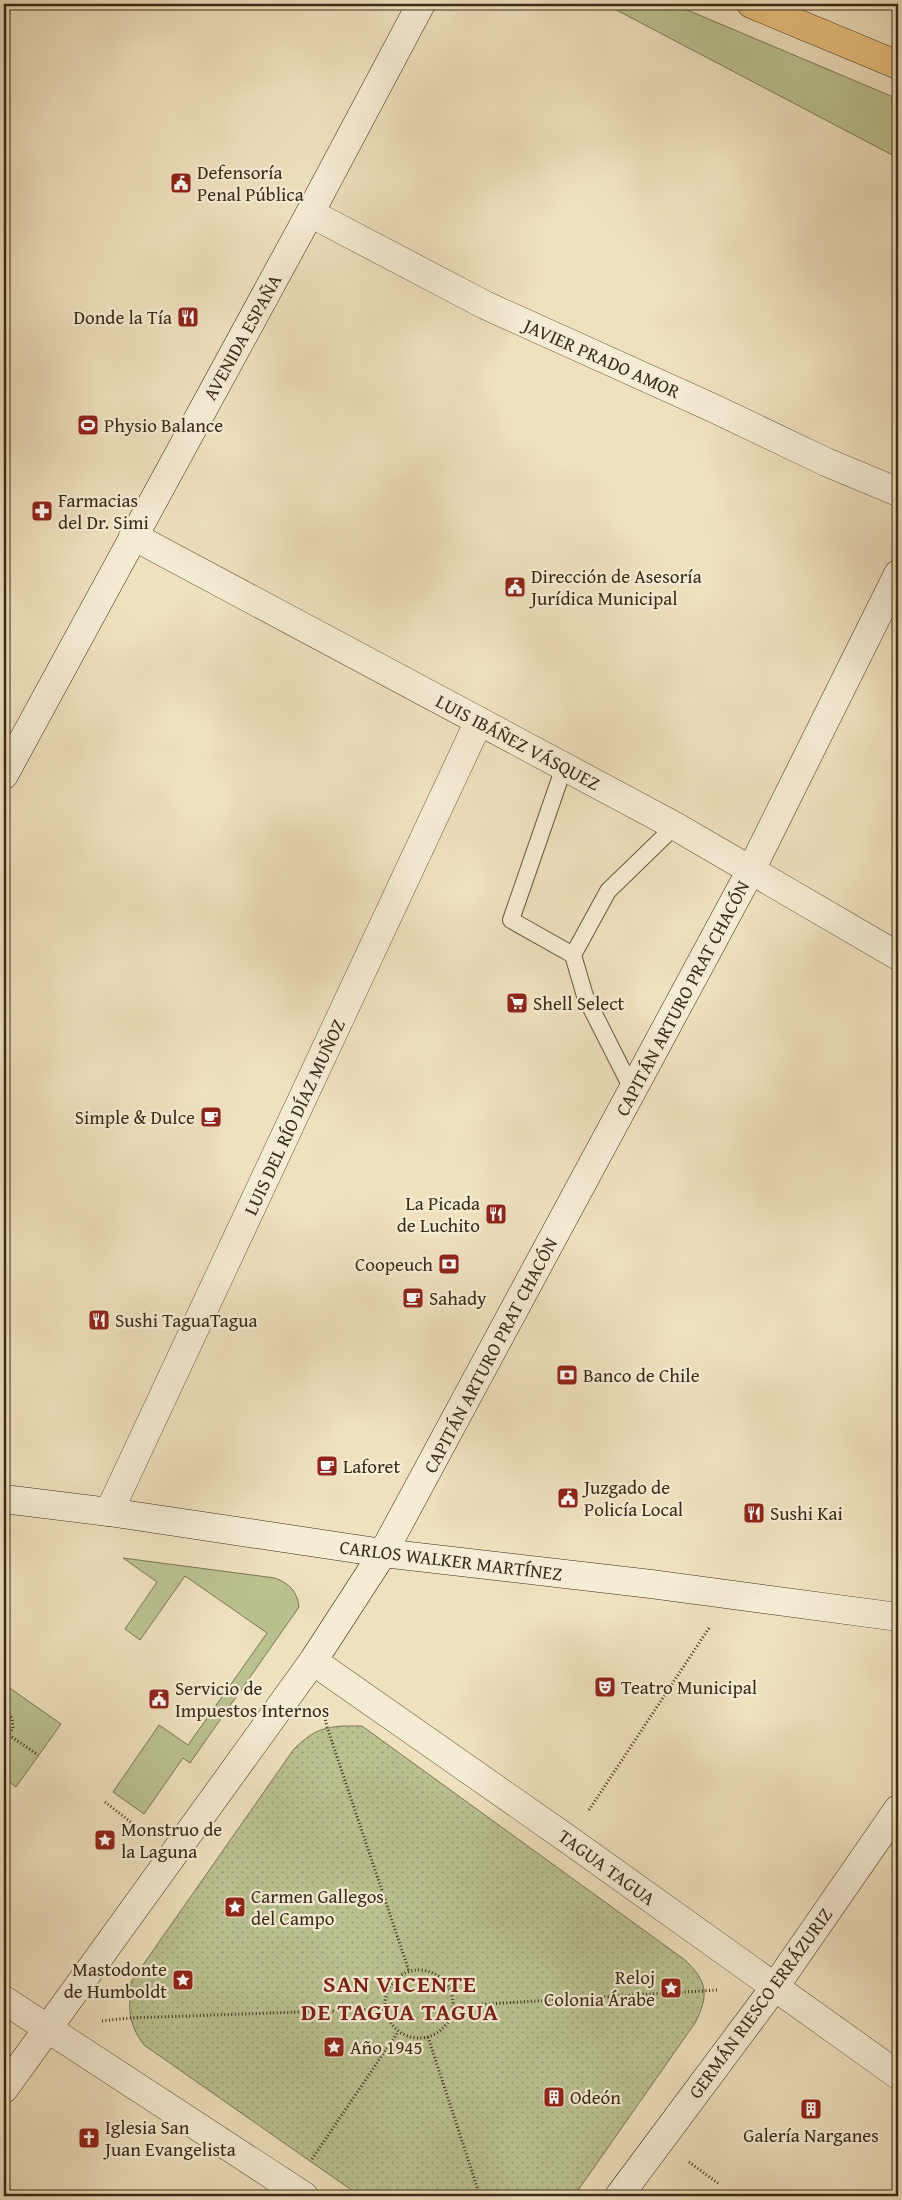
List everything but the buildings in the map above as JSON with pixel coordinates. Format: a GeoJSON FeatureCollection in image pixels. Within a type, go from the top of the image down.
{"type":"FeatureCollection","features":[{"type":"Feature","properties":{"kind":"main road"},"geometry":{"type":"LineString","coordinates":[[751,4],[898,65]]}},
{"type":"Feature","properties":{"kind":"street","name":"AVENIDA ESPAÑA"},"geometry":{"type":"LineString","coordinates":[[4,775],[310,213],[421,4]]}},
{"type":"Feature","properties":{"kind":"street","name":"JAVIER PRADO AMOR"},"geometry":{"type":"LineString","coordinates":[[310,213],[485,305],[713,408],[826,462],[898,492]]}},
{"type":"Feature","properties":{"kind":"street","name":"LUIS IBÁÑEZ VÁSQUEZ"},"geometry":{"type":"LineString","coordinates":[[133,536],[675,826],[898,956]]}},
{"type":"Feature","properties":{"kind":"street","name":"CAPITÁN ARTURO PRAT CHACÓN"},"geometry":{"type":"LineString","coordinates":[[4,2088],[313,1661],[383,1553],[751,870],[898,574]]}},
{"type":"Feature","properties":{"kind":"street","name":"LUIS DEL RÍO DÍAZ MUÑOZ"},"geometry":{"type":"LineString","coordinates":[[109,1512],[479,721]]}},
{"type":"Feature","properties":{"kind":"street","name":"CARLOS WALKER MARTÍNEZ"},"geometry":{"type":"LineString","coordinates":[[4,1499],[109,1512],[383,1553],[898,1617]]}},
{"type":"Feature","properties":{"kind":"street","name":"TAGUA TAGUA"},"geometry":{"type":"LineString","coordinates":[[313,1661],[569,1840],[898,2075]]}},
{"type":"Feature","properties":{"kind":"street","name":"GERMÁN RIESCO ERRÁZURIZ"},"geometry":{"type":"LineString","coordinates":[[619,2196],[774,1988],[898,1809]]}},
{"type":"Feature","properties":{"kind":"street"},"geometry":{"type":"LineString","coordinates":[[4,2000],[298,2192]]}},
{"type":"Feature","properties":{"kind":"lane"},"geometry":{"type":"LineString","coordinates":[[564,766],[511,920],[573,955],[585,996],[633,1091]]}},
{"type":"Feature","properties":{"kind":"lane"},"geometry":{"type":"LineString","coordinates":[[573,955],[608,891],[675,826]]}},
{"type":"Feature","properties":{"kind":"path"},"geometry":{"type":"LineString","coordinates":[[569,1840],[731,1595]]}},
{"type":"Feature","properties":{"kind":"path"},"geometry":{"type":"LineString","coordinates":[[313,1661],[326,1727],[409,1971]]}},
{"type":"Feature","properties":{"kind":"path"},"geometry":{"type":"LineString","coordinates":[[4,1709],[12,1718],[12,1729],[4,1739]]}},
{"type":"Feature","properties":{"kind":"path"},"geometry":{"type":"LineString","coordinates":[[9,1735],[38,1755]]}},
{"type":"Feature","properties":{"kind":"path"},"geometry":{"type":"LineString","coordinates":[[105,1802],[173,1854]]}},
{"type":"Feature","properties":{"kind":"path"},"geometry":{"type":"LineString","coordinates":[[424,1969],[437,1974],[445,1981],[451,1991],[454,2006],[449,2021],[443,2028],[428,2037],[410,2037],[398,2032],[389,2022],[385,2009],[386,1996],[390,1984],[399,1975],[409,1971],[424,1969]]}},
{"type":"Feature","properties":{"kind":"path"},"geometry":{"type":"LineString","coordinates":[[454,2006],[774,1988]]}},
{"type":"Feature","properties":{"kind":"path"},"geometry":{"type":"LineString","coordinates":[[47,2029],[129,2018],[385,2009]]}},
{"type":"Feature","properties":{"kind":"path"},"geometry":{"type":"LineString","coordinates":[[298,2192],[398,2032]]}},
{"type":"Feature","properties":{"kind":"path"},"geometry":{"type":"LineString","coordinates":[[428,2037],[480,2196]]}},
{"type":"Feature","properties":{"kind":"green space"},"geometry":{"type":"Polygon","coordinates":[[[605,4],[673,4],[898,99],[898,158],[605,4]]]}},
{"type":"Feature","properties":{"kind":"green space"},"geometry":{"type":"Polygon","coordinates":[[[123,1558],[275,1578],[292,1589],[297,1597],[299,1607],[190,1763],[183,1758],[144,1814],[113,1792],[159,1725],[188,1745],[267,1633],[185,1576],[140,1640],[125,1629],[157,1582],[123,1558]]]}},
{"type":"Feature","properties":{"kind":"green space"},"geometry":{"type":"Polygon","coordinates":[[[4,1684],[61,1724],[16,1787],[4,1778],[4,1684]]]}},
{"type":"Feature","properties":{"kind":"green space"},"geometry":{"type":"Polygon","coordinates":[[[342,1726],[362,1726],[685,1960],[702,1982],[704,1989],[703,2004],[695,2023],[574,2196],[360,2196],[144,2045],[138,2037],[130,2015],[131,1982],[294,1749],[316,1732],[342,1726]]]}},
{"type":"Feature","properties":{"kind":"place","name":"Defensoría Penal Pública"},"geometry":{"type":"Point","coordinates":[181,183]}},
{"type":"Feature","properties":{"kind":"place","name":"Donde la Tía"},"geometry":{"type":"Point","coordinates":[188,317]}},
{"type":"Feature","properties":{"kind":"place","name":"Physio Balance"},"geometry":{"type":"Point","coordinates":[88,425]}},
{"type":"Feature","properties":{"kind":"place","name":"Farmacias del Dr. Simi"},"geometry":{"type":"Point","coordinates":[42,511]}},
{"type":"Feature","properties":{"kind":"place","name":"Dirección de Asesoría Jurídica Municipal"},"geometry":{"type":"Point","coordinates":[515,587]}},
{"type":"Feature","properties":{"kind":"place","name":"Shell Select"},"geometry":{"type":"Point","coordinates":[517,1003]}},
{"type":"Feature","properties":{"kind":"place","name":"Simple & Dulce"},"geometry":{"type":"Point","coordinates":[211,1117]}},
{"type":"Feature","properties":{"kind":"place","name":"La Picada de Luchito"},"geometry":{"type":"Point","coordinates":[496,1214]}},
{"type":"Feature","properties":{"kind":"place","name":"Coopeuch"},"geometry":{"type":"Point","coordinates":[449,1264]}},
{"type":"Feature","properties":{"kind":"place","name":"Sahady"},"geometry":{"type":"Point","coordinates":[413,1298]}},
{"type":"Feature","properties":{"kind":"place","name":"Sushi TaguaTagua"},"geometry":{"type":"Point","coordinates":[99,1320]}},
{"type":"Feature","properties":{"kind":"place","name":"Banco de Chile"},"geometry":{"type":"Point","coordinates":[567,1375]}},
{"type":"Feature","properties":{"kind":"place","name":"Laforet"},"geometry":{"type":"Point","coordinates":[327,1466]}},
{"type":"Feature","properties":{"kind":"place","name":"Juzgado de Policía Local"},"geometry":{"type":"Point","coordinates":[568,1498]}},
{"type":"Feature","properties":{"kind":"place","name":"Sushi Kai"},"geometry":{"type":"Point","coordinates":[754,1513]}},
{"type":"Feature","properties":{"kind":"place","name":"Teatro Municipal"},"geometry":{"type":"Point","coordinates":[605,1687]}},
{"type":"Feature","properties":{"kind":"place","name":"Servicio de Impuestos Internos"},"geometry":{"type":"Point","coordinates":[159,1699]}},
{"type":"Feature","properties":{"kind":"place","name":"Monstruo de la Laguna"},"geometry":{"type":"Point","coordinates":[105,1840]}},
{"type":"Feature","properties":{"kind":"place","name":"Carmen Gallegos del Campo"},"geometry":{"type":"Point","coordinates":[235,1907]}},
{"type":"Feature","properties":{"kind":"place","name":"Mastodonte de Humboldt"},"geometry":{"type":"Point","coordinates":[183,1980]}},
{"type":"Feature","properties":{"kind":"place","name":"Reloj Colonia Árabe"},"geometry":{"type":"Point","coordinates":[671,1988]}},
{"type":"Feature","properties":{"kind":"place","name":"Año 1945"},"geometry":{"type":"Point","coordinates":[334,2047]}},
{"type":"Feature","properties":{"kind":"place","name":"Odeón"},"geometry":{"type":"Point","coordinates":[554,2097]}},
{"type":"Feature","properties":{"kind":"place","name":"Galería Narganes"},"geometry":{"type":"Point","coordinates":[811,2109]}},
{"type":"Feature","properties":{"kind":"place","name":"Iglesia San Juan Evangelista"},"geometry":{"type":"Point","coordinates":[89,2138]}},
{"type":"Feature","properties":{"kind":"district","name":"SAN VICENTE DE TAGUA TAGUA"},"geometry":{"type":"Point","coordinates":[400,1998]}}]}
